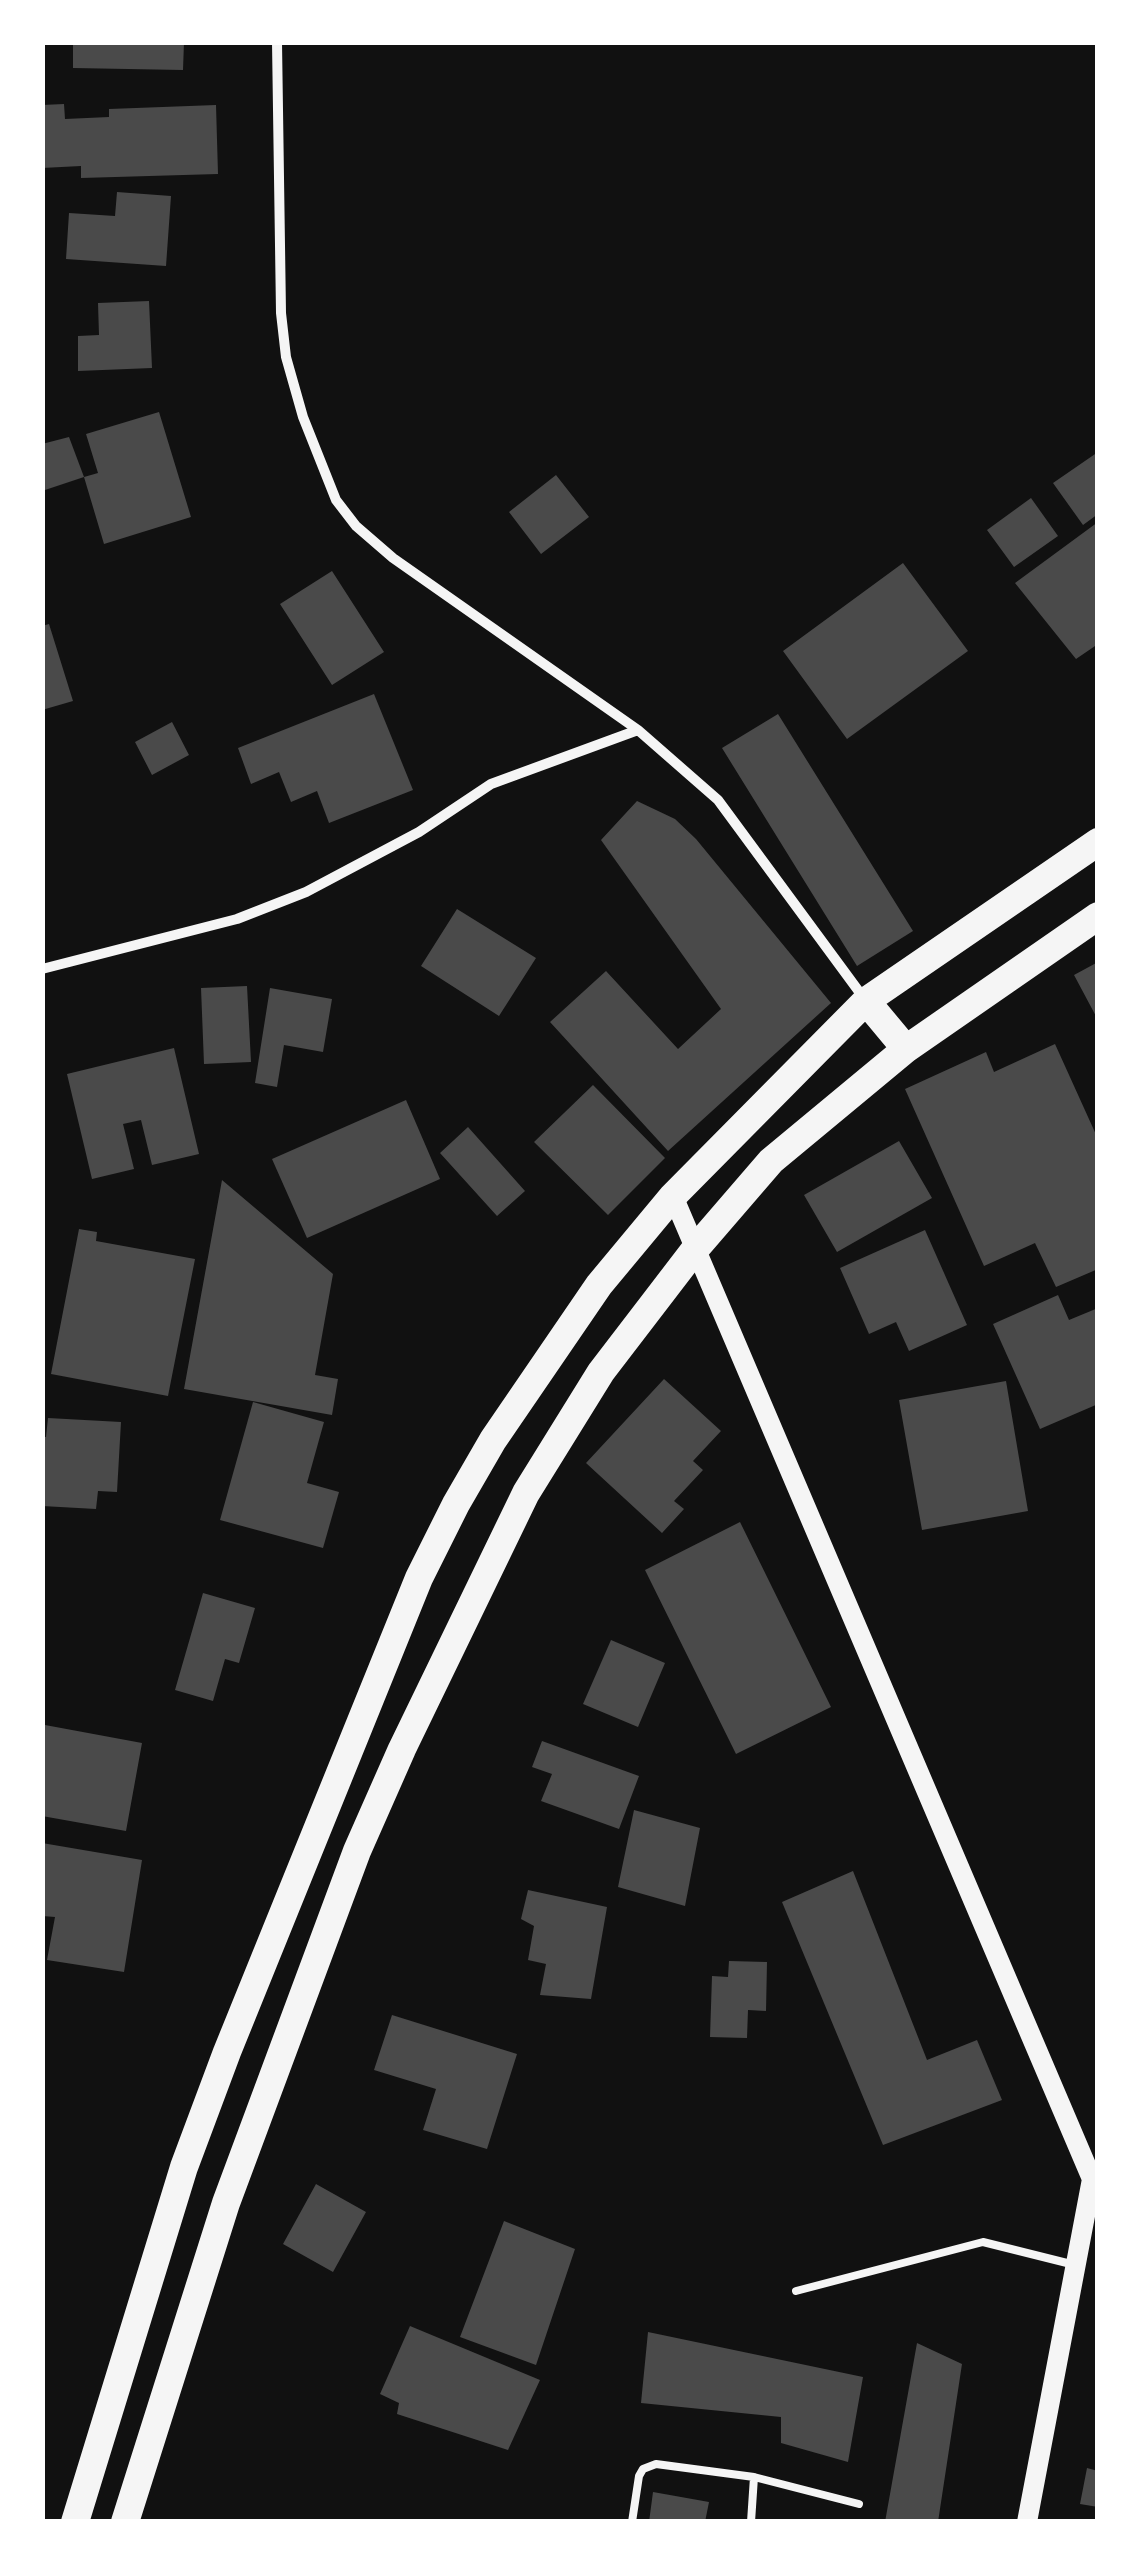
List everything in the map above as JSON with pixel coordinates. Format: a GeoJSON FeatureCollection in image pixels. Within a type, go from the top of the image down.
{"type":"FeatureCollection","features":[{"type":"Feature","properties":{"kind":"highway"},"geometry":{"type":"LineString","coordinates":[[75,2522],[184,2167],[227,2052],[419,1578],[456,1504],[522,1396],[599,1286],[673,1196],[866,1001],[1098,842]]}},
{"type":"Feature","properties":{"kind":"highway"},"geometry":{"type":"LineString","coordinates":[[125,2522],[253,2128],[358,1851],[402,1749],[526,1493],[601,1372],[696,1248],[771,1161],[906,1049],[1098,916]]}},
{"type":"Feature","properties":{"kind":"highway"},"geometry":{"type":"LineString","coordinates":[[866,1001],[906,1049]]}},
{"type":"Feature","properties":{"kind":"main road"},"geometry":{"type":"LineString","coordinates":[[673,1196],[1095,2178],[1026,2522]]}},
{"type":"Feature","properties":{"kind":"street"},"geometry":{"type":"LineString","coordinates":[[277,42],[281,314],[286,357],[303,417],[336,500],[356,526],[393,558],[638,730],[718,800],[866,1001]]}},
{"type":"Feature","properties":{"kind":"street"},"geometry":{"type":"LineString","coordinates":[[42,968],[237,920],[306,892],[418,832],[490,784],[638,730]]}},
{"type":"Feature","properties":{"kind":"lane"},"geometry":{"type":"LineString","coordinates":[[796,2291],[983,2242],[1076,2265]]}},
{"type":"Feature","properties":{"kind":"lane"},"geometry":{"type":"LineString","coordinates":[[632,2522],[639,2476],[650,2465],[754,2476],[859,2504]]}},
{"type":"Feature","properties":{"kind":"lane"},"geometry":{"type":"LineString","coordinates":[[750,2522],[754,2476]]}},
{"type":"Feature","properties":{"kind":"building"},"geometry":{"type":"Polygon","coordinates":[[[73,42],[184,42],[183,70],[73,68],[73,42]]]}},
{"type":"Feature","properties":{"kind":"building"},"geometry":{"type":"Polygon","coordinates":[[[64,104],[65,119],[109,117],[109,109],[216,105],[218,174],[81,178],[81,166],[42,168],[42,105],[64,104]]]}},
{"type":"Feature","properties":{"kind":"building"},"geometry":{"type":"Polygon","coordinates":[[[117,192],[171,196],[166,266],[66,259],[69,213],[115,216],[117,192]]]}},
{"type":"Feature","properties":{"kind":"building"},"geometry":{"type":"Polygon","coordinates":[[[149,301],[152,368],[78,371],[78,336],[99,335],[98,303],[149,301]]]}},
{"type":"Feature","properties":{"kind":"building"},"geometry":{"type":"Polygon","coordinates":[[[159,412],[191,517],[104,544],[84,477],[98,473],[86,434],[159,412]]]}},
{"type":"Feature","properties":{"kind":"building"},"geometry":{"type":"Polygon","coordinates":[[[69,437],[84,477],[42,491],[42,444],[69,437]]]}},
{"type":"Feature","properties":{"kind":"building"},"geometry":{"type":"Polygon","coordinates":[[[1098,452],[1098,514],[1083,525],[1053,483],[1098,452]]]}},
{"type":"Feature","properties":{"kind":"building"},"geometry":{"type":"Polygon","coordinates":[[[556,475],[589,517],[541,554],[509,512],[556,475]]]}},
{"type":"Feature","properties":{"kind":"building"},"geometry":{"type":"Polygon","coordinates":[[[1031,498],[1058,536],[1014,567],[987,530],[1031,498]]]}},
{"type":"Feature","properties":{"kind":"building"},"geometry":{"type":"Polygon","coordinates":[[[1098,522],[1098,644],[1076,659],[1015,583],[1098,522]]]}},
{"type":"Feature","properties":{"kind":"building"},"geometry":{"type":"Polygon","coordinates":[[[903,563],[968,651],[847,739],[783,651],[903,563]]]}},
{"type":"Feature","properties":{"kind":"building"},"geometry":{"type":"Polygon","coordinates":[[[332,571],[384,652],[332,685],[280,604],[332,571]]]}},
{"type":"Feature","properties":{"kind":"building"},"geometry":{"type":"Polygon","coordinates":[[[49,624],[73,701],[42,710],[42,626],[49,624]]]}},
{"type":"Feature","properties":{"kind":"building"},"geometry":{"type":"Polygon","coordinates":[[[374,694],[413,790],[329,823],[317,791],[291,802],[279,772],[251,784],[238,748],[374,694]]]}},
{"type":"Feature","properties":{"kind":"building"},"geometry":{"type":"Polygon","coordinates":[[[778,714],[913,931],[857,966],[722,748],[778,714]]]}},
{"type":"Feature","properties":{"kind":"building"},"geometry":{"type":"Polygon","coordinates":[[[172,722],[189,755],[152,775],[135,742],[172,722]]]}},
{"type":"Feature","properties":{"kind":"building"},"geometry":{"type":"Polygon","coordinates":[[[637,801],[675,819],[696,839],[831,1003],[668,1151],[550,1022],[606,971],[678,1049],[721,1009],[601,840],[637,801]]]}},
{"type":"Feature","properties":{"kind":"building"},"geometry":{"type":"Polygon","coordinates":[[[457,909],[536,958],[499,1016],[421,966],[457,909]]]}},
{"type":"Feature","properties":{"kind":"building"},"geometry":{"type":"Polygon","coordinates":[[[1098,962],[1098,1020],[1074,975],[1098,962]]]}},
{"type":"Feature","properties":{"kind":"building"},"geometry":{"type":"Polygon","coordinates":[[[247,986],[251,1062],[204,1064],[201,988],[247,986]]]}},
{"type":"Feature","properties":{"kind":"building"},"geometry":{"type":"Polygon","coordinates":[[[270,988],[332,999],[323,1052],[284,1045],[277,1087],[255,1083],[270,988]]]}},
{"type":"Feature","properties":{"kind":"building"},"geometry":{"type":"Polygon","coordinates":[[[1055,1044],[1098,1139],[1098,1269],[1056,1287],[1035,1243],[984,1266],[905,1089],[986,1052],[994,1072],[1055,1044]]]}},
{"type":"Feature","properties":{"kind":"building"},"geometry":{"type":"Polygon","coordinates":[[[174,1048],[199,1154],[152,1165],[141,1120],[123,1124],[134,1169],[92,1179],[67,1074],[174,1048]]]}},
{"type":"Feature","properties":{"kind":"building"},"geometry":{"type":"Polygon","coordinates":[[[593,1085],[665,1158],[608,1215],[534,1142],[593,1085]]]}},
{"type":"Feature","properties":{"kind":"building"},"geometry":{"type":"Polygon","coordinates":[[[406,1100],[440,1179],[307,1238],[272,1159],[406,1100]]]}},
{"type":"Feature","properties":{"kind":"building"},"geometry":{"type":"Polygon","coordinates":[[[468,1127],[525,1191],[497,1216],[440,1153],[468,1127]]]}},
{"type":"Feature","properties":{"kind":"building"},"geometry":{"type":"Polygon","coordinates":[[[899,1141],[932,1198],[837,1252],[804,1195],[899,1141]]]}},
{"type":"Feature","properties":{"kind":"building"},"geometry":{"type":"Polygon","coordinates":[[[222,1180],[333,1274],[315,1375],[338,1379],[332,1415],[184,1389],[222,1180]]]}},
{"type":"Feature","properties":{"kind":"building"},"geometry":{"type":"Polygon","coordinates":[[[79,1229],[97,1232],[96,1241],[195,1259],[168,1396],[51,1374],[79,1229]]]}},
{"type":"Feature","properties":{"kind":"building"},"geometry":{"type":"Polygon","coordinates":[[[925,1230],[967,1325],[909,1351],[896,1322],[869,1334],[840,1268],[925,1230]]]}},
{"type":"Feature","properties":{"kind":"building"},"geometry":{"type":"Polygon","coordinates":[[[1058,1295],[1069,1320],[1098,1308],[1098,1404],[1040,1429],[993,1324],[1058,1295]]]}},
{"type":"Feature","properties":{"kind":"building"},"geometry":{"type":"Polygon","coordinates":[[[664,1379],[721,1431],[693,1461],[703,1470],[674,1501],[684,1509],[662,1533],[586,1463],[664,1379]]]}},
{"type":"Feature","properties":{"kind":"building"},"geometry":{"type":"Polygon","coordinates":[[[1006,1381],[1028,1511],[922,1530],[899,1400],[1006,1381]]]}},
{"type":"Feature","properties":{"kind":"building"},"geometry":{"type":"Polygon","coordinates":[[[253,1402],[324,1422],[307,1483],[339,1492],[323,1548],[220,1520],[253,1402]]]}},
{"type":"Feature","properties":{"kind":"building"},"geometry":{"type":"Polygon","coordinates":[[[48,1418],[121,1422],[117,1492],[98,1491],[96,1509],[42,1506],[42,1437],[46,1437],[48,1418]]]}},
{"type":"Feature","properties":{"kind":"building"},"geometry":{"type":"Polygon","coordinates":[[[740,1522],[831,1707],[736,1754],[645,1570],[740,1522]]]}},
{"type":"Feature","properties":{"kind":"building"},"geometry":{"type":"Polygon","coordinates":[[[203,1593],[255,1608],[239,1663],[225,1659],[213,1701],[175,1690],[203,1593]]]}},
{"type":"Feature","properties":{"kind":"building"},"geometry":{"type":"Polygon","coordinates":[[[611,1640],[665,1663],[638,1727],[583,1704],[611,1640]]]}},
{"type":"Feature","properties":{"kind":"building"},"geometry":{"type":"Polygon","coordinates":[[[45,1725],[142,1743],[126,1831],[42,1816],[45,1725]]]}},
{"type":"Feature","properties":{"kind":"building"},"geometry":{"type":"Polygon","coordinates":[[[542,1741],[639,1776],[619,1829],[541,1801],[552,1774],[532,1767],[542,1741]]]}},
{"type":"Feature","properties":{"kind":"building"},"geometry":{"type":"Polygon","coordinates":[[[634,1810],[700,1828],[685,1906],[618,1887],[634,1810]]]}},
{"type":"Feature","properties":{"kind":"building"},"geometry":{"type":"Polygon","coordinates":[[[42,1843],[142,1860],[124,1972],[47,1960],[55,1917],[42,1916],[42,1843]]]}},
{"type":"Feature","properties":{"kind":"building"},"geometry":{"type":"Polygon","coordinates":[[[853,1871],[927,2060],[977,2040],[1002,2100],[883,2145],[782,1902],[853,1871]]]}},
{"type":"Feature","properties":{"kind":"building"},"geometry":{"type":"Polygon","coordinates":[[[528,1890],[607,1907],[591,1999],[540,1995],[546,1964],[528,1960],[534,1926],[521,1919],[528,1890]]]}},
{"type":"Feature","properties":{"kind":"building"},"geometry":{"type":"Polygon","coordinates":[[[729,1961],[767,1962],[766,2011],[748,2010],[747,2038],[710,2037],[712,1976],[728,1977],[729,1961]]]}},
{"type":"Feature","properties":{"kind":"building"},"geometry":{"type":"Polygon","coordinates":[[[392,2015],[517,2054],[487,2149],[423,2130],[436,2089],[374,2070],[392,2015]]]}},
{"type":"Feature","properties":{"kind":"building"},"geometry":{"type":"Polygon","coordinates":[[[316,2184],[366,2212],[333,2272],[283,2244],[316,2184]]]}},
{"type":"Feature","properties":{"kind":"building"},"geometry":{"type":"Polygon","coordinates":[[[504,2221],[575,2249],[536,2365],[460,2337],[504,2221]]]}},
{"type":"Feature","properties":{"kind":"building"},"geometry":{"type":"Polygon","coordinates":[[[410,2326],[540,2380],[508,2450],[397,2414],[399,2403],[380,2394],[410,2326]]]}},
{"type":"Feature","properties":{"kind":"building"},"geometry":{"type":"Polygon","coordinates":[[[648,2332],[863,2377],[848,2462],[781,2443],[781,2417],[641,2403],[648,2332]]]}},
{"type":"Feature","properties":{"kind":"building"},"geometry":{"type":"Polygon","coordinates":[[[917,2343],[962,2364],[938,2522],[885,2522],[917,2343]]]}},
{"type":"Feature","properties":{"kind":"building"},"geometry":{"type":"Polygon","coordinates":[[[1087,2468],[1098,2471],[1098,2507],[1080,2504],[1087,2468]]]}},
{"type":"Feature","properties":{"kind":"building"},"geometry":{"type":"Polygon","coordinates":[[[653,2492],[709,2502],[705,2522],[649,2522],[653,2492]]]}}]}
